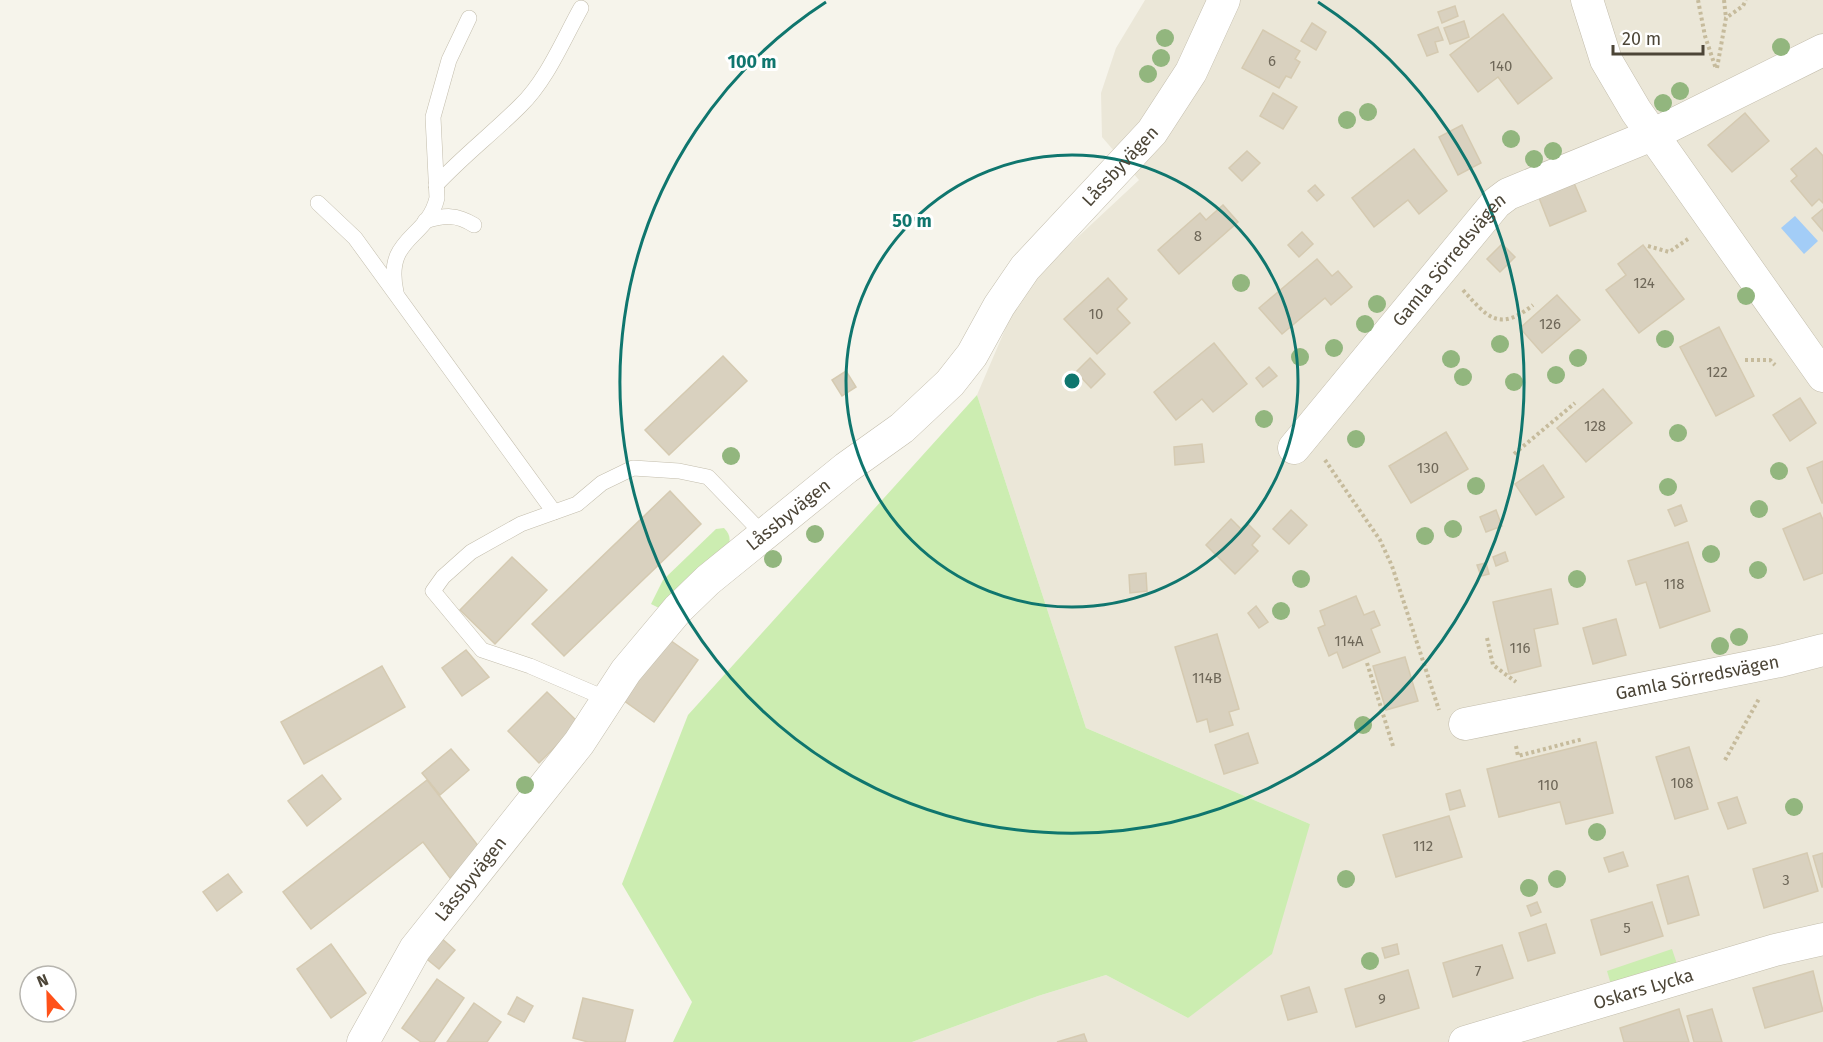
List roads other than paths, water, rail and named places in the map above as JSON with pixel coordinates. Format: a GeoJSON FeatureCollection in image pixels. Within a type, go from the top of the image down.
{"type":"FeatureCollection","features":[{"type":"Feature","properties":{"kind":"street","name":"Låssbyvägen"},"geometry":{"type":"LineString","coordinates":[[363,1042],[415,949],[579,743],[626,671],[678,609],[708,580],[763,534],[902,428],[950,383],[972,355],[999,306],[1039,250],[1152,132],[1191,72],[1224,0]]}},
{"type":"Feature","properties":{"kind":"street"},"geometry":{"type":"LineString","coordinates":[[1587,0],[1606,60],[1652,135],[1823,376]]}},
{"type":"Feature","properties":{"kind":"street","name":"Gamla Sörredsvägen"},"geometry":{"type":"LineString","coordinates":[[1300,441],[1496,203],[1508,194],[1652,135],[1722,84],[1823,51]]}},
{"type":"Feature","properties":{"kind":"street","name":"Gamla Sörredsvägen"},"geometry":{"type":"LineString","coordinates":[[1454,722],[1539,709],[1780,661],[1823,650]]}},
{"type":"Feature","properties":{"kind":"street","name":"Oskars Lycka"},"geometry":{"type":"LineString","coordinates":[[1465,1042],[1775,950],[1823,939]]}},
{"type":"Feature","properties":{"kind":"lane"},"geometry":{"type":"LineString","coordinates":[[436,185],[462,157],[522,105],[543,75],[581,8]]}},
{"type":"Feature","properties":{"kind":"lane"},"geometry":{"type":"LineString","coordinates":[[397,295],[393,268],[396,255],[405,241],[434,210],[436,185],[433,117],[449,60],[469,18]]}},
{"type":"Feature","properties":{"kind":"lane"},"geometry":{"type":"LineString","coordinates":[[318,203],[355,238],[554,512]]}},
{"type":"Feature","properties":{"kind":"lane"},"geometry":{"type":"LineString","coordinates":[[425,221],[445,215],[464,219],[474,225]]}},
{"type":"Feature","properties":{"kind":"lane"},"geometry":{"type":"LineString","coordinates":[[607,699],[530,666],[482,650],[433,591],[444,577],[471,552],[521,524],[577,504],[602,483],[633,468],[679,471],[708,477],[763,534]]}},
{"type":"Feature","properties":{"kind":"water"},"geometry":{"type":"Polygon","coordinates":[[[1795,216],[1818,241],[1804,254],[1781,228],[1795,216]]]}}]}
